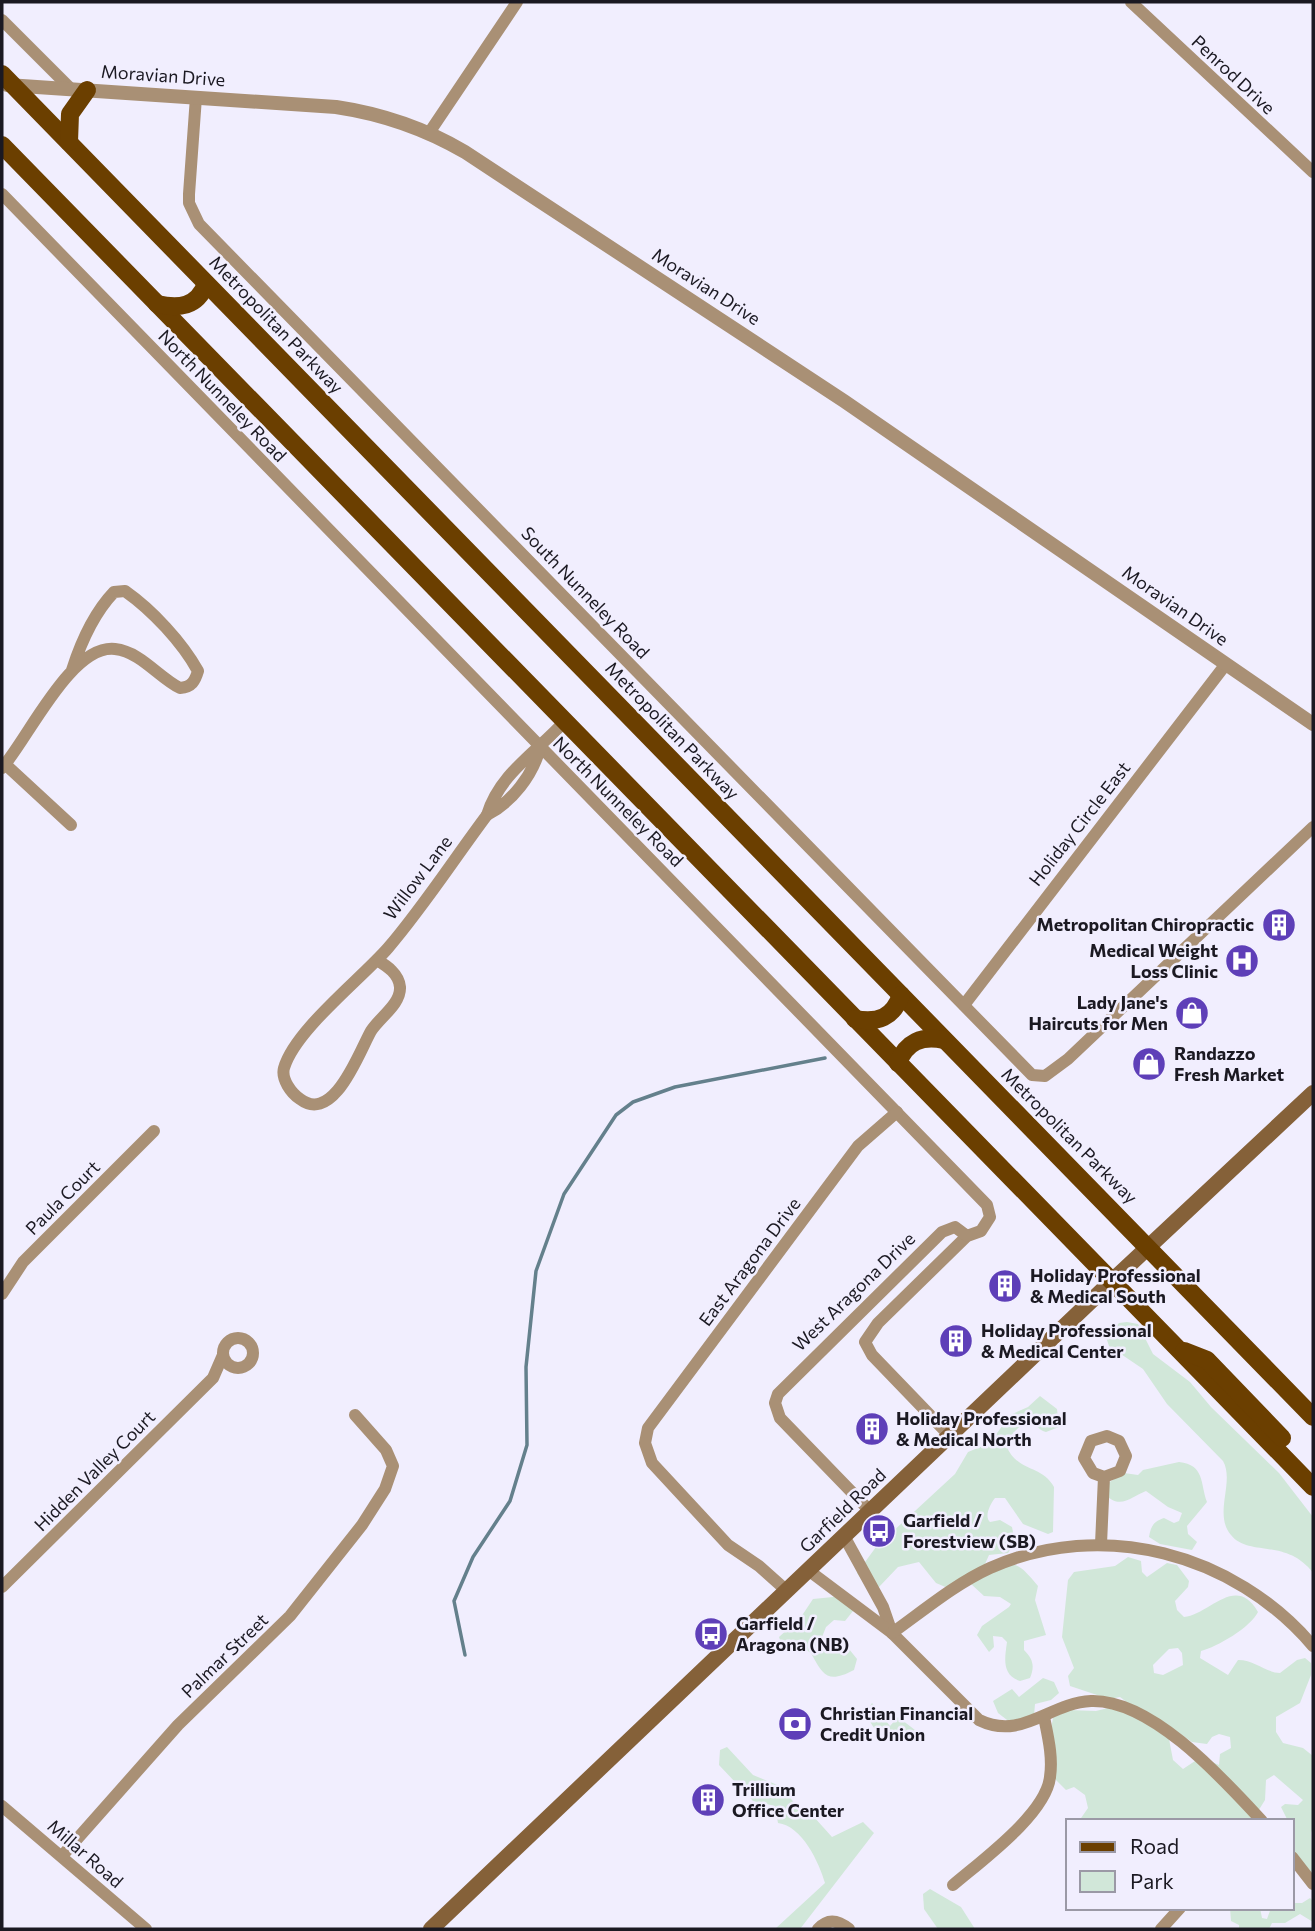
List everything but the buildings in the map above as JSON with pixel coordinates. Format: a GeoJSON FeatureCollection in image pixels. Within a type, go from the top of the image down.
{"type":"FeatureCollection","features":[{"type":"Feature","properties":{"kind":"main road","name":"Metropolitan Parkway"},"geometry":{"type":"LineString","coordinates":[[5,81],[69,142],[1313,1417]]}},
{"type":"Feature","properties":{"kind":"main road"},"geometry":{"type":"LineString","coordinates":[[69,142],[70,114],[79,90]]}},
{"type":"Feature","properties":{"kind":"main road"},"geometry":{"type":"LineString","coordinates":[[2,145],[1313,1487]]}},
{"type":"Feature","properties":{"kind":"main road"},"geometry":{"type":"LineString","coordinates":[[157,304],[187,305],[199,297],[206,284]]}},
{"type":"Feature","properties":{"kind":"main road"},"geometry":{"type":"LineString","coordinates":[[855,1019],[868,1021],[885,1018],[895,1009],[901,995]]}},
{"type":"Feature","properties":{"kind":"main road"},"geometry":{"type":"LineString","coordinates":[[898,1063],[912,1042],[926,1038],[944,1040]]}},
{"type":"Feature","properties":{"kind":"main road","name":"Garfield Road"},"geometry":{"type":"LineString","coordinates":[[431,1929],[1313,1093]]}},
{"type":"Feature","properties":{"kind":"main road"},"geometry":{"type":"LineString","coordinates":[[1177,1349],[1207,1360],[1313,1471]]}},
{"type":"Feature","properties":{"kind":"street"},"geometry":{"type":"LineString","coordinates":[[429,133],[517,2]]}},
{"type":"Feature","properties":{"kind":"street","name":"Penrod Drive"},"geometry":{"type":"LineString","coordinates":[[1131,2],[1313,172]]}},
{"type":"Feature","properties":{"kind":"street"},"geometry":{"type":"LineString","coordinates":[[2,20],[79,90]]}},
{"type":"Feature","properties":{"kind":"street","name":"Moravian Drive"},"geometry":{"type":"LineString","coordinates":[[5,81],[79,90],[355,110],[393,118],[429,133],[465,152],[844,401],[1313,724]]}},
{"type":"Feature","properties":{"kind":"street","name":"South Nunneley Road"},"geometry":{"type":"LineString","coordinates":[[195,97],[189,194],[199,224],[1027,1070],[1039,1076],[1052,1073],[1313,827]]}},
{"type":"Feature","properties":{"kind":"street","name":"North Nunneley Road"},"geometry":{"type":"LineString","coordinates":[[2,194],[987,1205],[990,1217],[981,1231],[968,1236],[878,1323],[865,1342],[872,1355],[950,1436]]}},
{"type":"Feature","properties":{"kind":"street"},"geometry":{"type":"LineString","coordinates":[[71,825],[4,766],[72,670],[91,655],[115,649],[141,659],[180,688],[195,682],[198,671],[191,659],[147,610],[125,590],[114,592],[106,600],[80,645],[72,670]]}},
{"type":"Feature","properties":{"kind":"street","name":"Holiday Circle East"},"geometry":{"type":"LineString","coordinates":[[964,1006],[1226,664]]}},
{"type":"Feature","properties":{"kind":"street","name":"Willow Lane"},"geometry":{"type":"LineString","coordinates":[[377,960],[397,977],[400,986],[398,999],[372,1029],[345,1083],[330,1098],[312,1104],[302,1101],[284,1077],[283,1070],[290,1055],[324,1010],[377,960],[487,815],[492,797],[525,755],[540,748],[565,721]]}},
{"type":"Feature","properties":{"kind":"street","name":"East Aragona Drive"},"geometry":{"type":"LineString","coordinates":[[786,1591],[765,1571],[728,1545],[652,1463],[645,1443],[648,1428],[858,1146],[897,1112]]}},
{"type":"Feature","properties":{"kind":"street","name":"Paula Court"},"geometry":{"type":"LineString","coordinates":[[2,1294],[23,1262],[154,1131]]}},
{"type":"Feature","properties":{"kind":"street","name":"West Aragona Drive"},"geometry":{"type":"LineString","coordinates":[[870,1511],[780,1418],[775,1403],[784,1385],[942,1232],[955,1227],[968,1236]]}},
{"type":"Feature","properties":{"kind":"street"},"geometry":{"type":"LineString","coordinates":[[242,1338],[250,1344],[253,1352],[250,1363],[236,1368],[227,1364],[223,1355],[225,1345],[232,1339],[242,1338]]}},
{"type":"Feature","properties":{"kind":"street","name":"Hidden Valley Court"},"geometry":{"type":"LineString","coordinates":[[2,1587],[212,1378],[223,1355]]}},
{"type":"Feature","properties":{"kind":"street","name":"Hidden Valley Court"},"geometry":{"type":"LineString","coordinates":[[212,1378],[236,1368]]}},
{"type":"Feature","properties":{"kind":"street","name":"Palmar Street"},"geometry":{"type":"LineString","coordinates":[[62,1856],[171,1733],[290,1616],[362,1525],[385,1489],[393,1466],[386,1450],[355,1415]]}},
{"type":"Feature","properties":{"kind":"street"},"geometry":{"type":"LineString","coordinates":[[1101,1544],[1104,1477]]}},
{"type":"Feature","properties":{"kind":"street"},"geometry":{"type":"LineString","coordinates":[[844,1536],[883,1607],[892,1633]]}},
{"type":"Feature","properties":{"kind":"street"},"geometry":{"type":"LineString","coordinates":[[892,1633],[988,1569],[1036,1552],[1101,1544],[1147,1549],[1181,1558],[1218,1573],[1260,1598],[1313,1646]]}},
{"type":"Feature","properties":{"kind":"street"},"geometry":{"type":"LineString","coordinates":[[808,1570],[892,1633],[979,1720],[1006,1727],[1091,1701],[1126,1709],[1195,1752],[1260,1819]]}},
{"type":"Feature","properties":{"kind":"street"},"geometry":{"type":"LineString","coordinates":[[953,1885],[1031,1814],[1046,1793],[1050,1779],[1050,1750],[1044,1717]]}},
{"type":"Feature","properties":{"kind":"street","name":"Millar Road"},"geometry":{"type":"LineString","coordinates":[[2,1806],[146,1929]]}},
{"type":"Feature","properties":{"kind":"street"},"geometry":{"type":"LineString","coordinates":[[1294,1860],[1313,1884]]}},
{"type":"Feature","properties":{"kind":"street"},"geometry":{"type":"LineString","coordinates":[[1161,1929],[1178,1910]]}},
{"type":"Feature","properties":{"kind":"street"},"geometry":{"type":"LineString","coordinates":[[818,1929],[828,1921],[838,1921],[849,1929]]}},
{"type":"Feature","properties":{"kind":"green space"},"geometry":{"type":"Polygon","coordinates":[[[1119,1323],[1138,1324],[1153,1354],[1190,1382],[1211,1407],[1279,1473],[1313,1517],[1313,1573],[1292,1555],[1247,1545],[1238,1542],[1231,1535],[1224,1518],[1227,1478],[1223,1461],[1167,1404],[1143,1369],[1109,1346],[1106,1337],[1119,1323]]]}},
{"type":"Feature","properties":{"kind":"green space"},"geometry":{"type":"Polygon","coordinates":[[[1040,1396],[1057,1409],[1059,1427],[1046,1432],[1033,1424],[1024,1424],[1009,1438],[1006,1445],[1016,1460],[1043,1475],[1054,1487],[1053,1532],[1048,1534],[1023,1524],[1005,1498],[995,1498],[988,1514],[990,1522],[1000,1520],[1012,1527],[1015,1543],[1008,1553],[989,1555],[985,1564],[1016,1565],[1038,1586],[1035,1600],[1046,1635],[1024,1641],[1024,1650],[1033,1666],[1030,1678],[1020,1681],[1007,1670],[1007,1642],[1002,1637],[993,1636],[994,1647],[989,1652],[977,1635],[982,1626],[1011,1604],[1000,1597],[984,1596],[970,1583],[950,1589],[936,1583],[919,1562],[898,1567],[879,1587],[861,1579],[857,1573],[876,1547],[955,1474],[968,1452],[990,1443],[1010,1415],[1028,1407],[1040,1396]]]}},
{"type":"Feature","properties":{"kind":"green space"},"geometry":{"type":"Polygon","coordinates":[[[1179,1462],[1197,1471],[1207,1502],[1187,1526],[1188,1534],[1197,1542],[1192,1550],[1160,1544],[1149,1537],[1157,1521],[1164,1518],[1174,1523],[1179,1521],[1182,1513],[1168,1507],[1146,1491],[1121,1502],[1106,1495],[1108,1483],[1124,1473],[1138,1475],[1143,1470],[1179,1462]]]}},
{"type":"Feature","properties":{"kind":"green space"},"geometry":{"type":"Polygon","coordinates":[[[1128,1557],[1141,1561],[1142,1572],[1147,1577],[1167,1563],[1177,1565],[1189,1581],[1188,1587],[1175,1601],[1177,1610],[1184,1617],[1232,1596],[1241,1596],[1250,1601],[1258,1612],[1241,1630],[1201,1651],[1200,1658],[1228,1675],[1238,1660],[1280,1673],[1297,1660],[1305,1658],[1311,1663],[1311,1675],[1300,1703],[1276,1717],[1276,1732],[1283,1743],[1303,1748],[1313,1756],[1313,1877],[1294,1857],[1294,1819],[1287,1819],[1281,1807],[1285,1804],[1298,1805],[1303,1800],[1274,1775],[1266,1780],[1265,1800],[1253,1819],[1080,1819],[1088,1808],[1085,1795],[1074,1787],[1066,1790],[1046,1770],[1053,1718],[1068,1710],[1096,1711],[1128,1703],[1120,1697],[1109,1699],[1070,1686],[1068,1676],[1074,1668],[1062,1637],[1068,1580],[1074,1572],[1115,1566],[1128,1557]],[[1178,1648],[1169,1649],[1153,1665],[1154,1673],[1163,1675],[1183,1665],[1182,1653],[1178,1648]],[[1169,1726],[1157,1731],[1169,1739],[1173,1760],[1183,1769],[1201,1757],[1219,1765],[1220,1754],[1231,1748],[1230,1737],[1219,1734],[1212,1737],[1207,1744],[1192,1742],[1169,1726]]]}},
{"type":"Feature","properties":{"kind":"green space"},"geometry":{"type":"Polygon","coordinates":[[[842,1592],[853,1611],[845,1621],[834,1620],[826,1627],[818,1647],[824,1651],[849,1649],[857,1659],[854,1670],[833,1677],[824,1673],[810,1652],[782,1646],[779,1637],[801,1617],[813,1599],[833,1597],[842,1592]]]}},
{"type":"Feature","properties":{"kind":"green space"},"geometry":{"type":"Polygon","coordinates":[[[1043,1678],[1054,1682],[1059,1693],[1051,1700],[1035,1704],[1034,1716],[1011,1723],[998,1713],[993,1701],[1012,1689],[1019,1697],[1043,1678]]]}},
{"type":"Feature","properties":{"kind":"green space"},"geometry":{"type":"Polygon","coordinates":[[[872,1703],[890,1726],[898,1717],[915,1730],[913,1739],[904,1742],[891,1739],[875,1729],[867,1711],[872,1703]]]}},
{"type":"Feature","properties":{"kind":"green space"},"geometry":{"type":"Polygon","coordinates":[[[727,1747],[753,1775],[780,1786],[803,1813],[814,1817],[832,1837],[863,1822],[874,1833],[800,1929],[775,1929],[825,1883],[822,1875],[802,1838],[787,1826],[778,1823],[775,1806],[753,1801],[719,1765],[720,1750],[727,1747]]]}},
{"type":"Feature","properties":{"kind":"green space"},"geometry":{"type":"Polygon","coordinates":[[[930,1889],[961,1907],[975,1929],[938,1929],[924,1909],[923,1894],[930,1889]]]}},
{"type":"Feature","properties":{"kind":"green space"},"geometry":{"type":"Polygon","coordinates":[[[1310,1898],[1313,1901],[1313,1922],[1300,1914],[1285,1923],[1272,1923],[1269,1929],[1239,1929],[1239,1925],[1231,1921],[1230,1910],[1260,1910],[1262,1918],[1267,1919],[1270,1910],[1294,1910],[1294,1903],[1302,1903],[1310,1898]]]}},
{"type":"Feature","properties":{"kind":"waterway"},"geometry":{"type":"LineString","coordinates":[[465,1655],[454,1601],[473,1557],[510,1501],[527,1445],[526,1367],[536,1271],[564,1194],[616,1115],[633,1102],[675,1087],[825,1058]]}},
{"type":"Feature","properties":{"kind":"place","name":"Metropolitan Chiropractic"},"geometry":{"type":"Point","coordinates":[1279,925]}},
{"type":"Feature","properties":{"kind":"place","name":"Medical Weight Loss Clinic"},"geometry":{"type":"Point","coordinates":[1242,961]}},
{"type":"Feature","properties":{"kind":"place","name":"Lady Jane's Haircuts for Men"},"geometry":{"type":"Point","coordinates":[1192,1013]}},
{"type":"Feature","properties":{"kind":"place","name":"Randazzo Fresh Market"},"geometry":{"type":"Point","coordinates":[1149,1064]}},
{"type":"Feature","properties":{"kind":"place","name":"Holiday Professional & Medical South"},"geometry":{"type":"Point","coordinates":[1005,1286]}},
{"type":"Feature","properties":{"kind":"place","name":"Holiday Professional & Medical Center"},"geometry":{"type":"Point","coordinates":[956,1341]}},
{"type":"Feature","properties":{"kind":"place","name":"Holiday Professional & Medical North"},"geometry":{"type":"Point","coordinates":[872,1429]}},
{"type":"Feature","properties":{"kind":"place","name":"Garfield / Forestview (SB)"},"geometry":{"type":"Point","coordinates":[879,1531]}},
{"type":"Feature","properties":{"kind":"place","name":"Garfield / Aragona (NB)"},"geometry":{"type":"Point","coordinates":[711,1634]}},
{"type":"Feature","properties":{"kind":"place","name":"Christian Financial Credit Union"},"geometry":{"type":"Point","coordinates":[795,1724]}},
{"type":"Feature","properties":{"kind":"place","name":"Trillium Office Center"},"geometry":{"type":"Point","coordinates":[708,1800]}}]}
